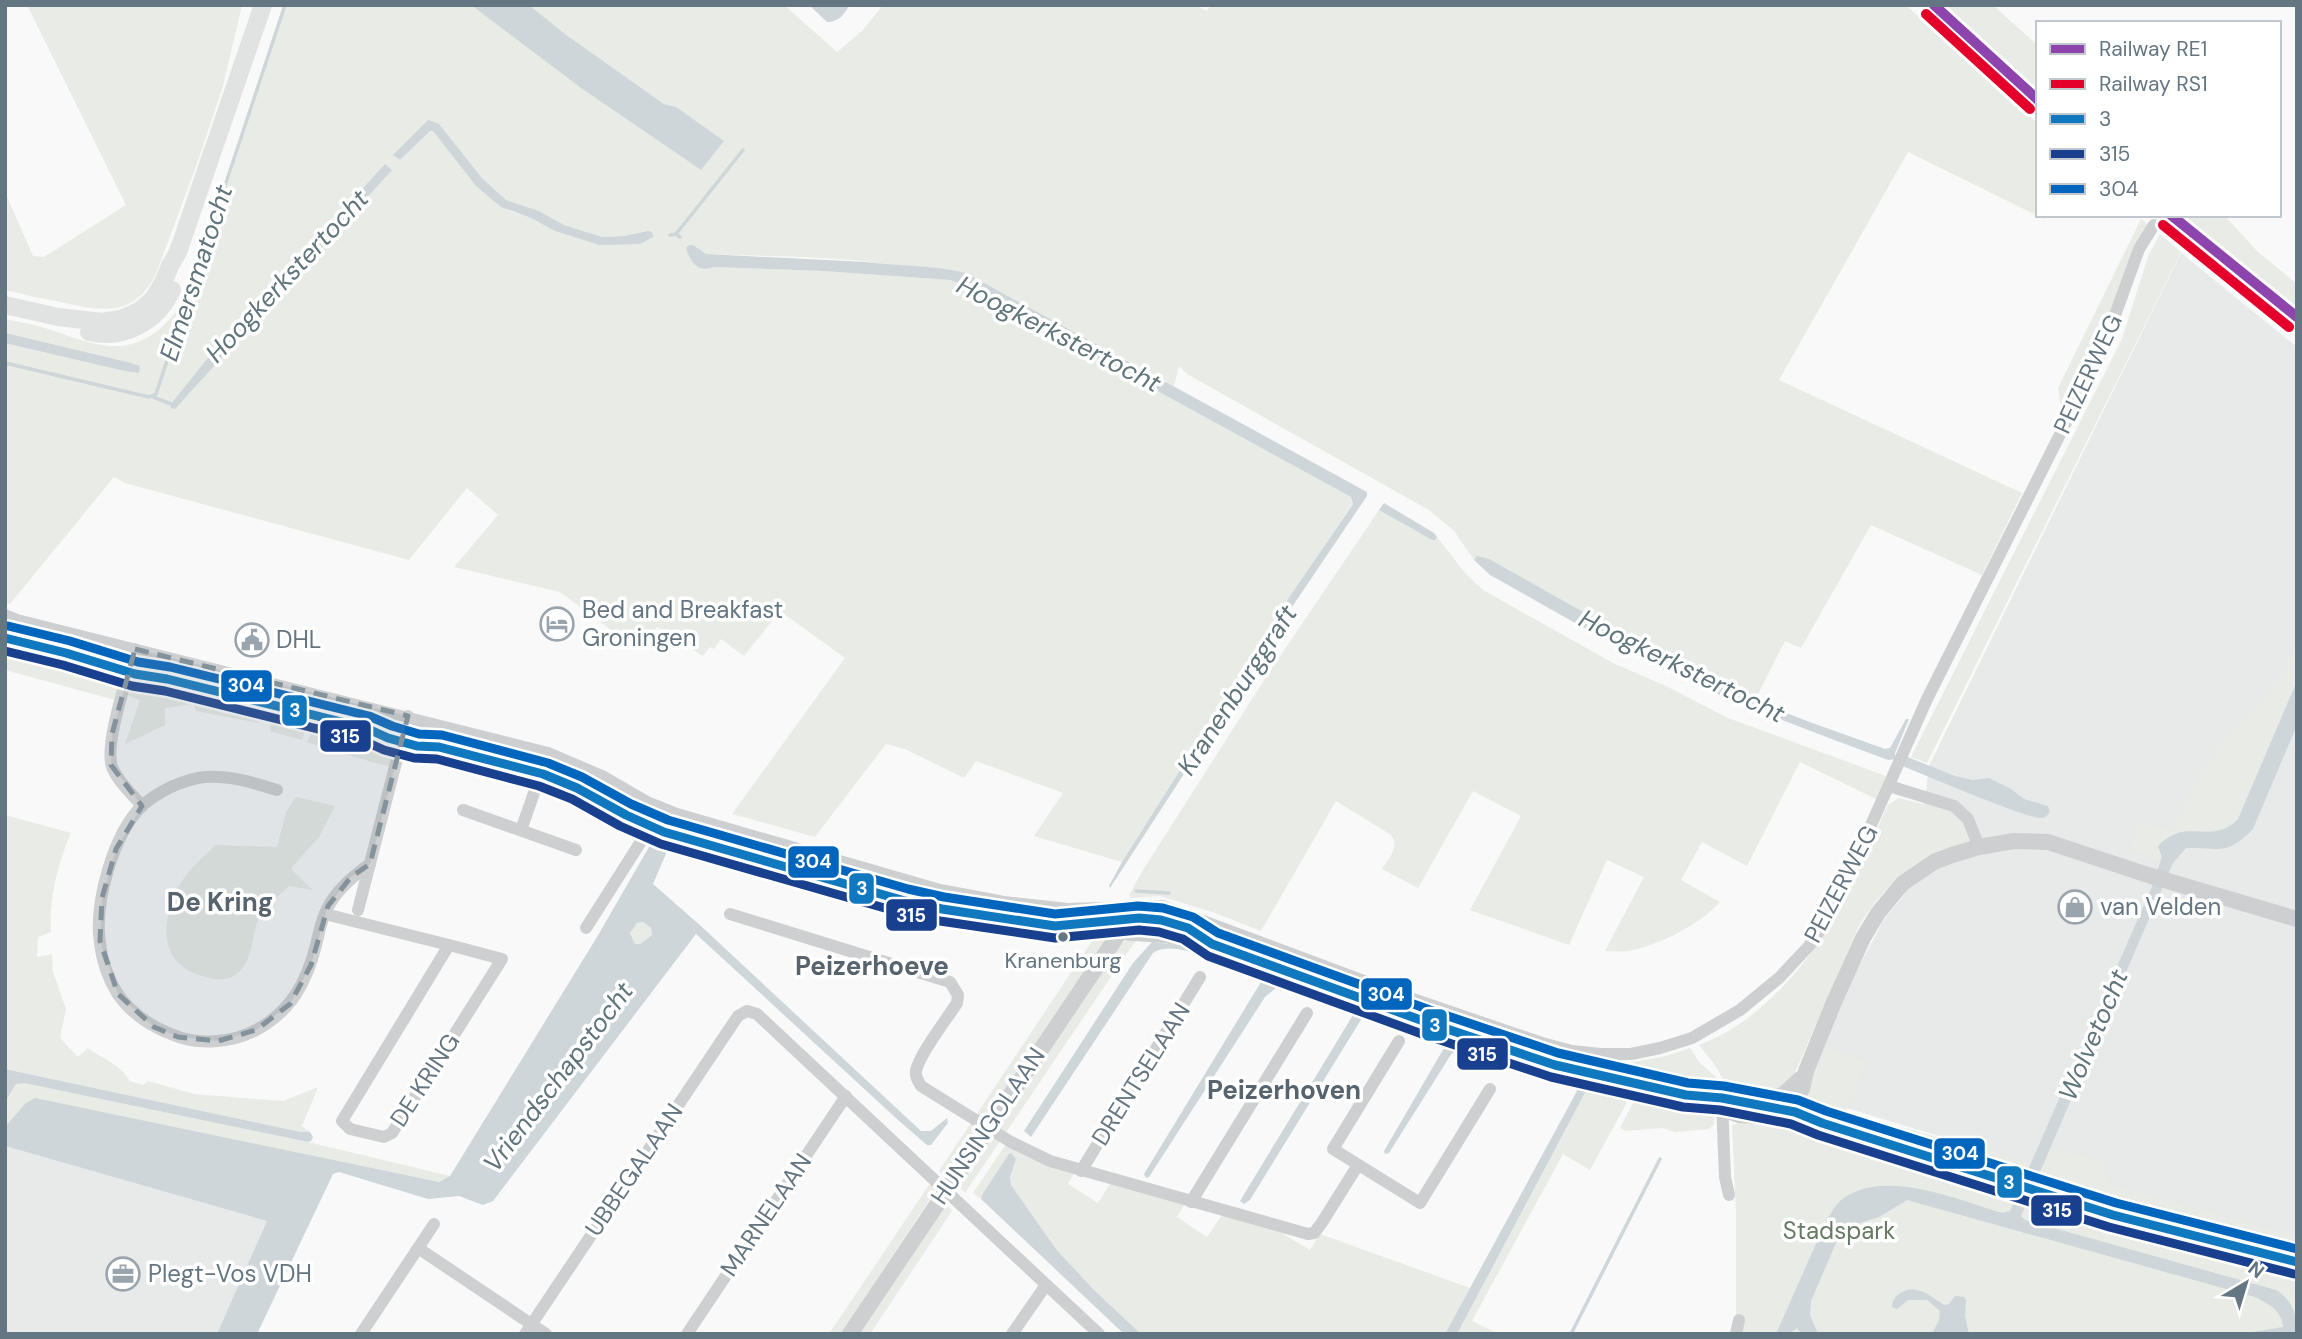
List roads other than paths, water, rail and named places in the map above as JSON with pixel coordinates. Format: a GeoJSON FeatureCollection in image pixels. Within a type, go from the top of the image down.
{"type":"FeatureCollection","features":[{"type":"Feature","properties":{"kind":"main road"},"geometry":{"type":"LineString","coordinates":[[247,48],[254,5]]}},
{"type":"Feature","properties":{"kind":"main road"},"geometry":{"type":"LineString","coordinates":[[5,305],[58,317],[102,322],[130,316],[146,305],[159,291],[178,252],[263,5]]}},
{"type":"Feature","properties":{"kind":"street","name":"PEIZERWEG"},"geometry":{"type":"LineString","coordinates":[[5,615],[548,753],[602,776],[659,807],[697,821],[940,890],[1047,908],[1163,906],[1407,998],[1572,1051],[1631,1054],[1692,1038],[1740,1010],[1779,978],[1817,935],[1865,843],[1899,759],[1995,562],[2102,351],[2139,249],[2154,225]]}},
{"type":"Feature","properties":{"kind":"street"},"geometry":{"type":"LineString","coordinates":[[135,649],[112,734],[111,765],[142,806]]}},
{"type":"Feature","properties":{"kind":"street"},"geometry":{"type":"LineString","coordinates":[[358,910],[408,716]]}},
{"type":"Feature","properties":{"kind":"street"},"geometry":{"type":"LineString","coordinates":[[521,830],[548,753]]}},
{"type":"Feature","properties":{"kind":"street"},"geometry":{"type":"LineString","coordinates":[[277,790],[227,777],[203,778],[163,792],[142,806],[126,828],[116,849],[102,898],[100,941],[105,967],[118,993],[133,1011],[154,1027],[178,1038],[198,1041],[218,1041],[256,1030],[274,1019],[290,1004],[303,984],[328,906],[351,877],[370,864]]}},
{"type":"Feature","properties":{"kind":"street"},"geometry":{"type":"LineString","coordinates":[[1889,786],[1954,806],[1968,819],[1979,847]]}},
{"type":"Feature","properties":{"kind":"street"},"geometry":{"type":"LineString","coordinates":[[586,928],[647,832],[659,807]]}},
{"type":"Feature","properties":{"kind":"street"},"geometry":{"type":"LineString","coordinates":[[463,810],[576,850]]}},
{"type":"Feature","properties":{"kind":"street","name":"PEIZERWEG"},"geometry":{"type":"LineString","coordinates":[[1124,926],[1152,919],[1171,922],[1188,928],[1212,944],[1270,966],[1535,1059],[1722,1104],[1751,1117],[1778,1117],[1798,1095],[1847,971],[1878,913],[1903,883],[1919,871],[1952,855],[1979,847],[2025,840],[2048,842],[2297,919]]}},
{"type":"Feature","properties":{"kind":"street","name":"DE KRING"},"geometry":{"type":"LineString","coordinates":[[325,914],[449,945],[502,959],[392,1133],[384,1137],[349,1129],[342,1121],[449,945]]}},
{"type":"Feature","properties":{"kind":"street","name":"DRENTSELAAN"},"geometry":{"type":"LineString","coordinates":[[730,914],[950,982],[958,995],[957,1003],[921,1059],[916,1079],[921,1086],[1026,1150],[1050,1161],[1300,1233],[1314,1233],[1358,1165]]}},
{"type":"Feature","properties":{"kind":"street","name":"HUNSINGOLAAN"},"geometry":{"type":"LineString","coordinates":[[850,1334],[1124,926]]}},
{"type":"Feature","properties":{"kind":"street"},"geometry":{"type":"LineString","coordinates":[[1270,966],[1276,950]]}},
{"type":"Feature","properties":{"kind":"street","name":"DRENTSELAAN"},"geometry":{"type":"LineString","coordinates":[[1081,1171],[1200,977]]}},
{"type":"Feature","properties":{"kind":"street","name":"UBBEGALAAN"},"geometry":{"type":"LineString","coordinates":[[528,1329],[738,1016],[747,1010],[757,1014],[846,1096]]}},
{"type":"Feature","properties":{"kind":"street"},"geometry":{"type":"LineString","coordinates":[[1191,1202],[1307,1013]]}},
{"type":"Feature","properties":{"kind":"street"},"geometry":{"type":"LineString","coordinates":[[1399,1041],[1333,1149],[1420,1203],[1490,1089]]}},
{"type":"Feature","properties":{"kind":"street"},"geometry":{"type":"LineString","coordinates":[[846,1096],[1099,1334]]}},
{"type":"Feature","properties":{"kind":"street","name":"MARNELAAN"},"geometry":{"type":"LineString","coordinates":[[687,1334],[846,1096]]}},
{"type":"Feature","properties":{"kind":"street"},"geometry":{"type":"LineString","coordinates":[[1722,1104],[1725,1177],[1729,1195]]}},
{"type":"Feature","properties":{"kind":"street"},"geometry":{"type":"LineString","coordinates":[[361,1334],[434,1224]]}},
{"type":"Feature","properties":{"kind":"street"},"geometry":{"type":"LineString","coordinates":[[418,1248],[528,1329],[546,1334]]}},
{"type":"Feature","properties":{"kind":"street"},"geometry":{"type":"LineString","coordinates":[[1012,1334],[1046,1285]]}},
{"type":"Feature","properties":{"kind":"water"},"geometry":{"type":"Polygon","coordinates":[[[471,5],[529,5],[664,104],[676,107],[724,141],[701,170],[581,88],[471,5]]]}},
{"type":"Feature","properties":{"kind":"water"},"geometry":{"type":"Polygon","coordinates":[[[809,5],[850,5],[838,19],[827,22],[809,5]]]}},
{"type":"Feature","properties":{"kind":"water"},"geometry":{"type":"Polygon","coordinates":[[[428,120],[439,124],[482,178],[506,200],[539,211],[564,225],[602,237],[648,231],[652,232],[653,237],[640,244],[599,245],[555,231],[531,218],[501,207],[476,186],[433,131],[400,160],[393,155],[428,120]]]}},
{"type":"Feature","properties":{"kind":"water"},"geometry":{"type":"Polygon","coordinates":[[[385,164],[392,170],[175,409],[171,408],[170,405],[207,359],[385,164]]]}},
{"type":"Feature","properties":{"kind":"water"},"geometry":{"type":"Polygon","coordinates":[[[689,245],[706,254],[866,262],[941,268],[966,273],[1367,492],[1367,496],[1110,888],[1122,862],[1290,596],[1353,504],[1351,497],[964,285],[950,280],[823,271],[713,267],[703,269],[695,265],[690,257],[686,248],[689,245]]]}},
{"type":"Feature","properties":{"kind":"water"},"geometry":{"type":"Polygon","coordinates":[[[5,333],[127,362],[140,366],[139,373],[5,343],[5,333]]]}},
{"type":"Feature","properties":{"kind":"water"},"geometry":{"type":"Polygon","coordinates":[[[1384,503],[1434,533],[1437,537],[1435,540],[1379,510],[1384,503]]]}},
{"type":"Feature","properties":{"kind":"water"},"geometry":{"type":"Polygon","coordinates":[[[1477,556],[1489,559],[1687,667],[1803,720],[1885,749],[1890,748],[1906,719],[1909,719],[1895,759],[1888,760],[1783,720],[1655,665],[1490,575],[1474,560],[1477,556]]]}},
{"type":"Feature","properties":{"kind":"water","name":"Wolvetocht"},"geometry":{"type":"Polygon","coordinates":[[[2297,681],[2297,725],[2253,829],[2236,844],[2222,849],[2186,848],[2173,863],[2021,1216],[2025,1220],[2276,1290],[2293,1309],[2297,1334],[2241,1334],[2283,1327],[2277,1312],[2255,1297],[1907,1200],[1879,1217],[1851,1226],[1839,1236],[1811,1301],[1810,1315],[1818,1334],[1802,1334],[1797,1328],[1789,1334],[1776,1334],[1826,1221],[1843,1198],[1864,1189],[1903,1187],[1945,1195],[2002,1213],[2010,1211],[2151,889],[2162,857],[2158,846],[2179,833],[2218,831],[2238,819],[2297,681]]]}},
{"type":"Feature","properties":{"kind":"water"},"geometry":{"type":"Polygon","coordinates":[[[1905,756],[1955,776],[1973,780],[1989,778],[2024,799],[2048,806],[2050,812],[2042,818],[2033,817],[1997,804],[1900,765],[1905,756]]]}},
{"type":"Feature","properties":{"kind":"water","name":"Vriendschapstocht"},"geometry":{"type":"Polygon","coordinates":[[[653,840],[668,849],[653,884],[921,1131],[931,1131],[947,1118],[948,1123],[931,1145],[927,1145],[696,934],[493,1201],[483,1205],[459,1196],[428,1199],[339,1172],[333,1174],[257,1334],[217,1334],[267,1221],[5,1146],[5,1127],[26,1103],[35,1098],[439,1182],[450,1176],[597,937],[653,840]],[[643,922],[637,923],[630,933],[635,944],[640,944],[652,935],[651,928],[643,922]]]}},
{"type":"Feature","properties":{"kind":"water"},"geometry":{"type":"Polygon","coordinates":[[[1152,942],[1186,946],[1511,1064],[1512,1068],[1459,1051],[1452,1053],[1389,1153],[1385,1154],[1384,1151],[1444,1048],[1368,1017],[1362,1018],[1250,1200],[1244,1204],[1240,1201],[1353,1015],[1352,1012],[1276,988],[1265,997],[1146,1178],[1144,1174],[1261,982],[1205,957],[1175,949],[1163,949],[1153,953],[1031,1137],[1024,1131],[1133,963],[1152,942]]]}},
{"type":"Feature","properties":{"kind":"water"},"geometry":{"type":"Polygon","coordinates":[[[5,1069],[310,1132],[313,1137],[308,1142],[24,1083],[16,1084],[5,1102],[5,1069]]]}},
{"type":"Feature","properties":{"kind":"water"},"geometry":{"type":"Polygon","coordinates":[[[1530,1070],[1612,1088],[1615,1091],[1590,1087],[1587,1089],[1457,1334],[1445,1334],[1577,1091],[1575,1087],[1529,1073],[1530,1070]]]}},
{"type":"Feature","properties":{"kind":"water"},"geometry":{"type":"Polygon","coordinates":[[[1011,1153],[1016,1159],[1010,1177],[1011,1185],[1056,1249],[1094,1290],[1141,1334],[1124,1334],[982,1200],[981,1196],[1011,1153]]]}},
{"type":"Feature","properties":{"kind":"water"},"geometry":{"type":"Polygon","coordinates":[[[1913,1289],[1926,1293],[1944,1305],[1949,1304],[1955,1296],[1964,1297],[1969,1334],[1932,1334],[1940,1311],[1927,1300],[1908,1300],[1897,1309],[1892,1307],[1899,1294],[1913,1289]]]}},
{"type":"Feature","properties":{"kind":"waterway","name":"Elmersmatocht"},"geometry":{"type":"LineString","coordinates":[[5,363],[149,397],[156,394],[285,5]]}},
{"type":"Feature","properties":{"kind":"waterway"},"geometry":{"type":"LineString","coordinates":[[676,234],[743,150]]}},
{"type":"Feature","properties":{"kind":"waterway","name":"Hoogkerkstertocht"},"geometry":{"type":"LineString","coordinates":[[670,235],[676,234],[680,237]]}},
{"type":"Feature","properties":{"kind":"waterway"},"geometry":{"type":"LineString","coordinates":[[153,397],[174,405]]}},
{"type":"Feature","properties":{"kind":"waterway","name":"Kranenburggraft"},"geometry":{"type":"LineString","coordinates":[[1136,891],[1169,893]]}},
{"type":"Feature","properties":{"kind":"waterway"},"geometry":{"type":"LineString","coordinates":[[1571,1334],[1660,1159]]}},
{"type":"Feature","properties":{"kind":"rail line","name":"RE1"},"geometry":{"type":"LineString","coordinates":[[1934,5],[2036,98]]}},
{"type":"Feature","properties":{"kind":"rail line","name":"RS1"},"geometry":{"type":"LineString","coordinates":[[1926,14],[2030,109]]}},
{"type":"Feature","properties":{"kind":"rail line","name":"RE1"},"geometry":{"type":"LineString","coordinates":[[2173,217],[2297,317]]}},
{"type":"Feature","properties":{"kind":"rail line","name":"RS1"},"geometry":{"type":"LineString","coordinates":[[2163,225],[2289,327]]}},
{"type":"Feature","properties":{"kind":"place","name":"Bed and Breakfast Groningen"},"geometry":{"type":"Point","coordinates":[557,624]}},
{"type":"Feature","properties":{"kind":"place","name":"DHL"},"geometry":{"type":"Point","coordinates":[252,640]}},
{"type":"Feature","properties":{"kind":"place","name":"van Velden"},"geometry":{"type":"Point","coordinates":[2075,907]}},
{"type":"Feature","properties":{"kind":"place","name":"Kranenburg"},"geometry":{"type":"Point","coordinates":[1063,937]}},
{"type":"Feature","properties":{"kind":"place","name":"Plegt-Vos VDH"},"geometry":{"type":"Point","coordinates":[123,1274]}},
{"type":"Feature","properties":{"kind":"district","name":"De Kring"},"geometry":{"type":"Point","coordinates":[220,902]}},
{"type":"Feature","properties":{"kind":"district","name":"Peizerhoeve"},"geometry":{"type":"Point","coordinates":[872,966]}},
{"type":"Feature","properties":{"kind":"district","name":"Peizerhoven"},"geometry":{"type":"Point","coordinates":[1284,1090]}},
{"type":"Feature","properties":{"kind":"park label","name":"Stadspark"},"geometry":{"type":"Point","coordinates":[1839,1231]}}]}
